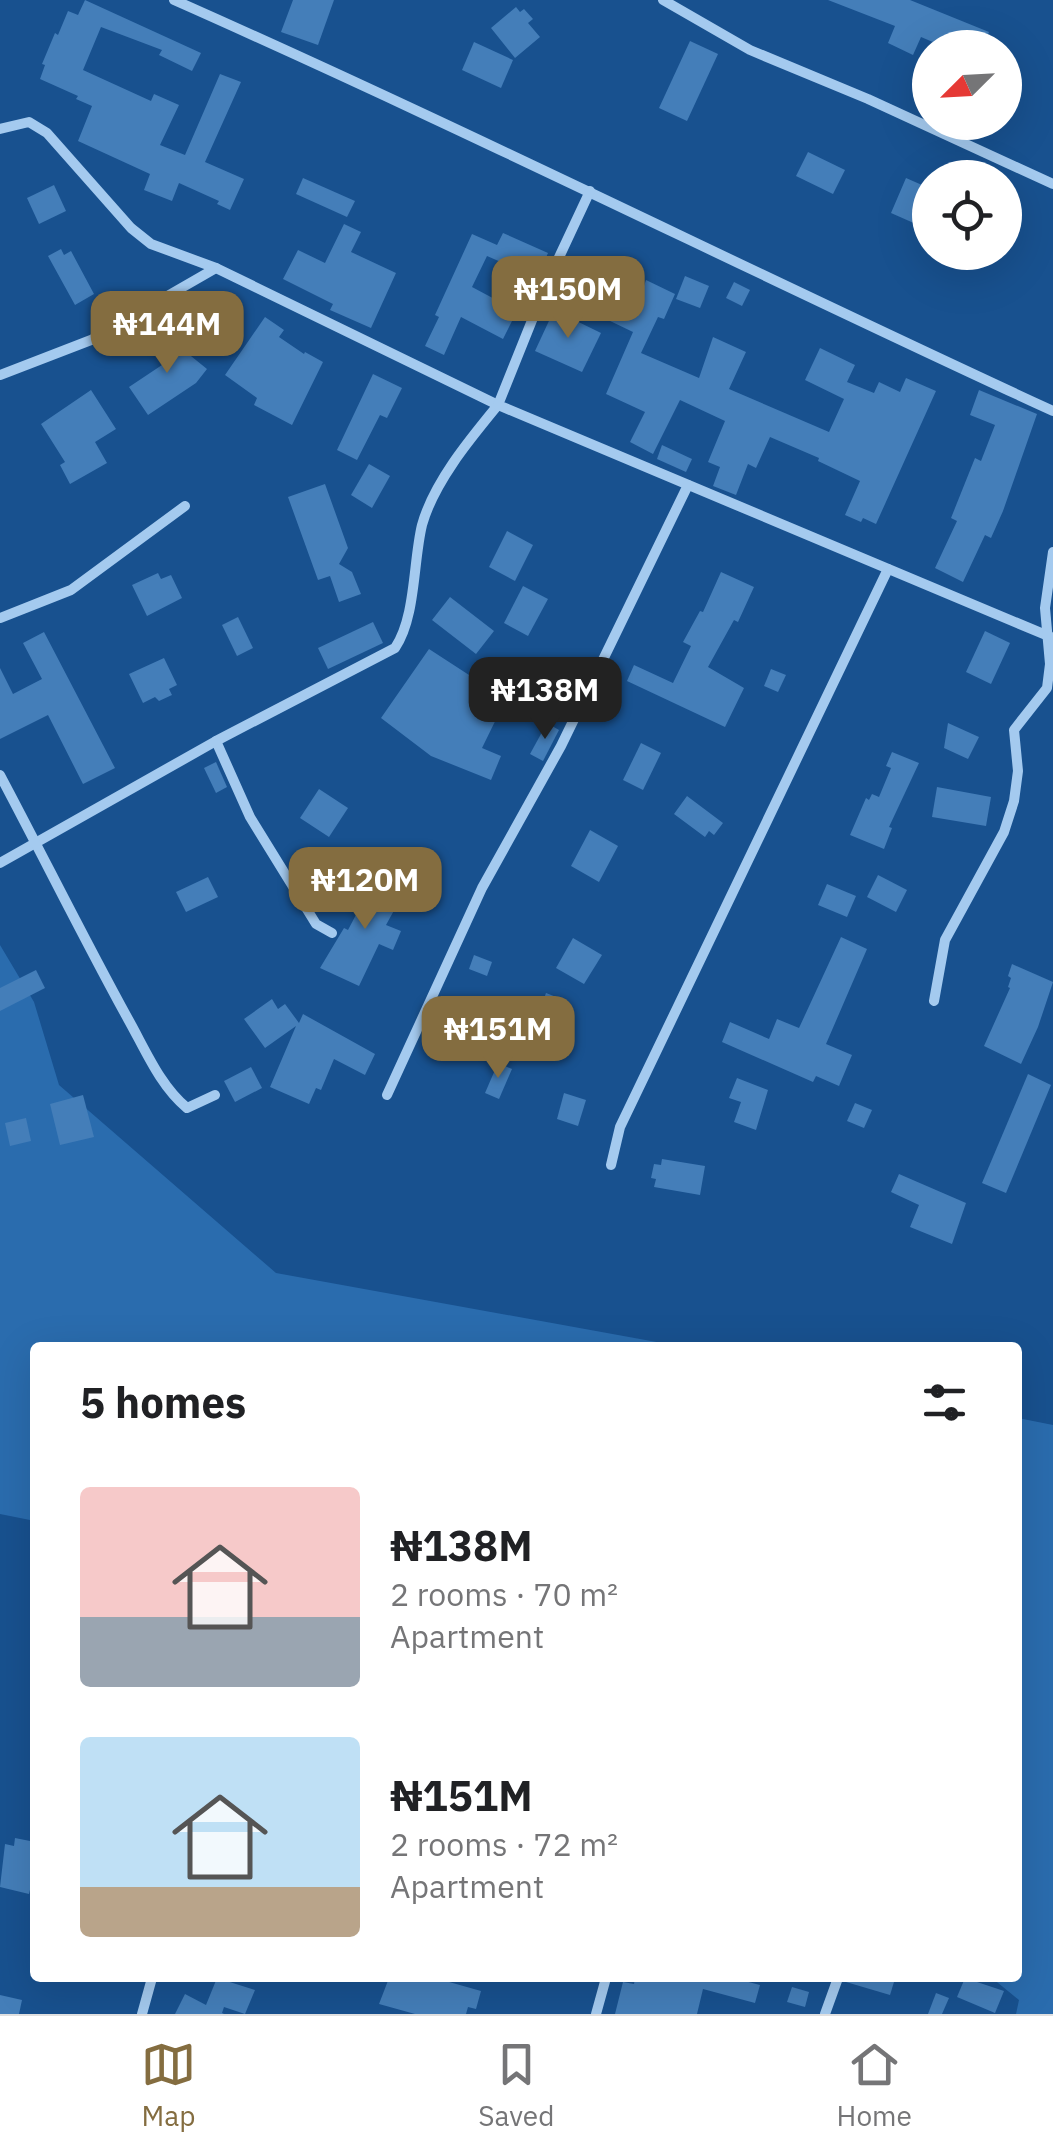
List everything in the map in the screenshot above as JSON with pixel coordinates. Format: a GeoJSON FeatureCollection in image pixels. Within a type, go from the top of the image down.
{"type":"FeatureCollection","features":[{"type":"Feature","properties":{"kind":"street"},"geometry":{"type":"LineString","coordinates":[[174,0],[590,191],[829,308],[1053,411]]}},
{"type":"Feature","properties":{"kind":"street"},"geometry":{"type":"LineString","coordinates":[[663,0],[750,50],[1053,184]]}},
{"type":"Feature","properties":{"kind":"street"},"geometry":{"type":"LineString","coordinates":[[0,130],[29,122],[47,133],[130,228],[151,244],[216,268],[498,405],[1051,638]]}},
{"type":"Feature","properties":{"kind":"street"},"geometry":{"type":"LineString","coordinates":[[0,863],[216,742],[395,648],[404,636],[409,616],[423,521],[458,453],[498,405],[590,191]]}},
{"type":"Feature","properties":{"kind":"street"},"geometry":{"type":"LineString","coordinates":[[0,376],[91,340],[216,268]]}},
{"type":"Feature","properties":{"kind":"street"},"geometry":{"type":"LineString","coordinates":[[387,1095],[482,888],[562,746],[688,485]]}},
{"type":"Feature","properties":{"kind":"street"},"geometry":{"type":"LineString","coordinates":[[0,618],[71,590],[184,506]]}},
{"type":"Feature","properties":{"kind":"street"},"geometry":{"type":"LineString","coordinates":[[934,1001],[944,940],[1004,832],[1018,772],[1014,730],[1046,688],[1051,638],[1045,608],[1053,552]]}},
{"type":"Feature","properties":{"kind":"street"},"geometry":{"type":"LineString","coordinates":[[611,1165],[620,1126],[888,569]]}},
{"type":"Feature","properties":{"kind":"street"},"geometry":{"type":"LineString","coordinates":[[216,742],[250,818],[316,924],[332,933]]}},
{"type":"Feature","properties":{"kind":"street"},"geometry":{"type":"LineString","coordinates":[[0,775],[77,926],[164,1083],[187,1108],[215,1095]]}},
{"type":"Feature","properties":{"kind":"street"},"geometry":{"type":"LineString","coordinates":[[142,2014],[151,1982]]}},
{"type":"Feature","properties":{"kind":"street"},"geometry":{"type":"LineString","coordinates":[[596,2014],[605,1982]]}},
{"type":"Feature","properties":{"kind":"street"},"geometry":{"type":"LineString","coordinates":[[825,2014],[837,1982]]}},
{"type":"Feature","properties":{"kind":"shaded area"},"geometry":{"type":"Polygon","coordinates":[[[0,945],[34,1002],[59,1085],[276,1273],[656,1342],[30,1342],[30,1520],[0,1514],[0,945]]]}},
{"type":"Feature","properties":{"kind":"shaded area"},"geometry":{"type":"Polygon","coordinates":[[[1022,1419],[1053,1425],[1053,2014],[1016,2014],[1019,2000],[997,1982],[1022,1982],[1022,1419]]]}},
{"type":"Feature","properties":{"kind":"building"},"geometry":{"type":"Polygon","coordinates":[[[85,0],[201,53],[192,71],[159,55],[162,50],[101,27],[83,70],[151,101],[154,94],[179,105],[160,145],[185,155],[220,74],[241,82],[205,162],[244,179],[230,210],[179,183],[172,201],[144,190],[150,174],[78,141],[92,106],[40,79],[55,33],[58,35],[68,11],[78,15],[85,0]]]}},
{"type":"Feature","properties":{"kind":"building"},"geometry":{"type":"Polygon","coordinates":[[[293,0],[334,0],[318,45],[281,32],[293,0]]]}},
{"type":"Feature","properties":{"kind":"building"},"geometry":{"type":"Polygon","coordinates":[[[828,0],[910,0],[984,30],[912,30],[912,55],[888,43],[895,26],[828,0]]]}},
{"type":"Feature","properties":{"kind":"building"},"geometry":{"type":"Polygon","coordinates":[[[516,7],[533,19],[528,23],[540,37],[515,58],[491,28],[516,7]]]}},
{"type":"Feature","properties":{"kind":"building"},"geometry":{"type":"Polygon","coordinates":[[[690,41],[718,54],[687,121],[659,108],[690,41]]]}},
{"type":"Feature","properties":{"kind":"building"},"geometry":{"type":"Polygon","coordinates":[[[474,42],[513,60],[501,88],[462,70],[474,42]]]}},
{"type":"Feature","properties":{"kind":"building"},"geometry":{"type":"Polygon","coordinates":[[[808,152],[845,170],[833,194],[796,176],[808,152]]]}},
{"type":"Feature","properties":{"kind":"building"},"geometry":{"type":"Polygon","coordinates":[[[303,178],[355,201],[347,217],[296,194],[303,178]]]}},
{"type":"Feature","properties":{"kind":"building"},"geometry":{"type":"Polygon","coordinates":[[[906,178],[912,181],[912,222],[891,213],[906,178]]]}},
{"type":"Feature","properties":{"kind":"building"},"geometry":{"type":"Polygon","coordinates":[[[54,185],[66,211],[39,224],[27,198],[54,185]]]}},
{"type":"Feature","properties":{"kind":"building"},"geometry":{"type":"Polygon","coordinates":[[[344,224],[361,232],[351,252],[396,273],[371,328],[330,310],[333,304],[283,279],[298,250],[325,263],[344,224]]]}},
{"type":"Feature","properties":{"kind":"building"},"geometry":{"type":"Polygon","coordinates":[[[503,233],[548,253],[537,278],[487,256],[472,287],[517,311],[503,339],[461,317],[444,355],[425,346],[472,234],[497,245],[503,233]]]}},
{"type":"Feature","properties":{"kind":"building"},"geometry":{"type":"Polygon","coordinates":[[[61,249],[64,255],[71,251],[94,294],[75,305],[48,256],[61,249]]]}},
{"type":"Feature","properties":{"kind":"building"},"geometry":{"type":"Polygon","coordinates":[[[685,276],[709,286],[700,308],[676,299],[685,276]]]}},
{"type":"Feature","properties":{"kind":"building"},"geometry":{"type":"Polygon","coordinates":[[[626,278],[644,286],[646,280],[675,294],[664,319],[658,317],[641,353],[699,378],[713,337],[746,352],[729,389],[829,432],[844,399],[805,380],[820,348],[855,365],[847,382],[874,393],[879,382],[900,392],[906,378],[936,391],[876,524],[845,515],[860,481],[770,437],[756,468],[748,464],[736,495],[713,486],[720,467],[708,462],[725,421],[680,400],[653,454],[630,442],[645,412],[606,394],[633,332],[608,320],[626,278]]]}},
{"type":"Feature","properties":{"kind":"building"},"geometry":{"type":"Polygon","coordinates":[[[734,282],[750,290],[742,306],[726,298],[734,282]]]}},
{"type":"Feature","properties":{"kind":"building"},"geometry":{"type":"Polygon","coordinates":[[[554,310],[601,333],[582,372],[535,351],[554,310]]]}},
{"type":"Feature","properties":{"kind":"building"},"geometry":{"type":"Polygon","coordinates":[[[265,317],[284,330],[279,337],[323,362],[292,425],[254,405],[257,398],[225,375],[265,317]]]}},
{"type":"Feature","properties":{"kind":"building"},"geometry":{"type":"Polygon","coordinates":[[[165,335],[207,369],[196,383],[148,415],[129,387],[165,363],[151,352],[165,335]]]}},
{"type":"Feature","properties":{"kind":"building"},"geometry":{"type":"Polygon","coordinates":[[[373,374],[402,388],[387,418],[380,415],[357,460],[337,450],[373,374]]]}},
{"type":"Feature","properties":{"kind":"building"},"geometry":{"type":"Polygon","coordinates":[[[91,390],[116,429],[95,442],[107,463],[70,484],[60,465],[65,462],[41,424],[91,390]]]}},
{"type":"Feature","properties":{"kind":"building"},"geometry":{"type":"Polygon","coordinates":[[[979,390],[1037,414],[1003,511],[991,538],[985,535],[963,582],[935,568],[957,521],[951,518],[975,458],[981,461],[995,425],[970,415],[979,390]]]}},
{"type":"Feature","properties":{"kind":"building"},"geometry":{"type":"Polygon","coordinates":[[[662,445],[692,459],[686,472],[657,459],[662,445]]]}},
{"type":"Feature","properties":{"kind":"building"},"geometry":{"type":"Polygon","coordinates":[[[369,464],[390,476],[372,508],[351,495],[369,464]]]}},
{"type":"Feature","properties":{"kind":"building"},"geometry":{"type":"Polygon","coordinates":[[[325,484],[348,548],[339,564],[352,572],[361,594],[339,602],[330,576],[318,580],[288,497],[325,484]]]}},
{"type":"Feature","properties":{"kind":"building"},"geometry":{"type":"Polygon","coordinates":[[[507,531],[533,545],[515,581],[489,567],[507,531]]]}},
{"type":"Feature","properties":{"kind":"building"},"geometry":{"type":"Polygon","coordinates":[[[721,572],[754,587],[738,622],[734,620],[708,667],[744,688],[725,727],[627,681],[634,665],[673,683],[691,646],[683,642],[700,611],[703,612],[721,572]]]}},
{"type":"Feature","properties":{"kind":"building"},"geometry":{"type":"Polygon","coordinates":[[[158,573],[161,579],[171,575],[182,598],[147,616],[132,585],[158,573]]]}},
{"type":"Feature","properties":{"kind":"building"},"geometry":{"type":"Polygon","coordinates":[[[523,586],[548,599],[528,636],[504,623],[523,586]]]}},
{"type":"Feature","properties":{"kind":"building"},"geometry":{"type":"Polygon","coordinates":[[[450,597],[494,631],[476,654],[432,620],[450,597]]]}},
{"type":"Feature","properties":{"kind":"building"},"geometry":{"type":"Polygon","coordinates":[[[238,617],[253,648],[237,656],[222,625],[238,617]]]}},
{"type":"Feature","properties":{"kind":"building"},"geometry":{"type":"Polygon","coordinates":[[[373,622],[383,643],[328,669],[318,648],[373,622]]]}},
{"type":"Feature","properties":{"kind":"building"},"geometry":{"type":"Polygon","coordinates":[[[985,631],[1010,643],[991,684],[966,672],[985,631]]]}},
{"type":"Feature","properties":{"kind":"building"},"geometry":{"type":"Polygon","coordinates":[[[44,632],[115,768],[83,784],[48,715],[0,739],[0,668],[13,694],[42,679],[23,643],[44,632]]]}},
{"type":"Feature","properties":{"kind":"building"},"geometry":{"type":"Polygon","coordinates":[[[429,649],[506,699],[482,748],[501,756],[491,780],[431,756],[381,718],[429,649]]]}},
{"type":"Feature","properties":{"kind":"building"},"geometry":{"type":"Polygon","coordinates":[[[164,658],[177,685],[169,689],[172,695],[143,703],[129,674],[164,658]]]}},
{"type":"Feature","properties":{"kind":"building"},"geometry":{"type":"Polygon","coordinates":[[[771,669],[786,675],[778,692],[764,686],[771,669]]]}},
{"type":"Feature","properties":{"kind":"building"},"geometry":{"type":"Polygon","coordinates":[[[547,723],[559,730],[543,761],[530,754],[547,723]]]}},
{"type":"Feature","properties":{"kind":"building"},"geometry":{"type":"Polygon","coordinates":[[[948,723],[979,737],[968,759],[944,748],[948,723]]]}},
{"type":"Feature","properties":{"kind":"building"},"geometry":{"type":"Polygon","coordinates":[[[641,743],[661,753],[643,790],[623,780],[641,743]]]}},
{"type":"Feature","properties":{"kind":"building"},"geometry":{"type":"Polygon","coordinates":[[[892,752],[919,763],[889,827],[892,828],[884,849],[850,835],[866,798],[869,800],[872,794],[879,797],[891,768],[886,766],[892,752]]]}},
{"type":"Feature","properties":{"kind":"building"},"geometry":{"type":"Polygon","coordinates":[[[216,762],[227,787],[216,793],[204,768],[216,762]]]}},
{"type":"Feature","properties":{"kind":"building"},"geometry":{"type":"Polygon","coordinates":[[[937,787],[991,797],[986,826],[932,817],[937,787]]]}},
{"type":"Feature","properties":{"kind":"building"},"geometry":{"type":"Polygon","coordinates":[[[319,789],[348,808],[329,837],[300,818],[319,789]]]}},
{"type":"Feature","properties":{"kind":"building"},"geometry":{"type":"Polygon","coordinates":[[[687,796],[723,823],[714,835],[709,831],[705,837],[674,814],[687,796]]]}},
{"type":"Feature","properties":{"kind":"building"},"geometry":{"type":"Polygon","coordinates":[[[590,830],[618,846],[599,882],[571,866],[590,830]]]}},
{"type":"Feature","properties":{"kind":"building"},"geometry":{"type":"Polygon","coordinates":[[[376,868],[395,879],[388,900],[397,905],[386,925],[401,931],[393,950],[379,944],[359,986],[320,968],[344,928],[348,930],[376,868]]]}},
{"type":"Feature","properties":{"kind":"building"},"geometry":{"type":"Polygon","coordinates":[[[878,875],[907,890],[896,912],[867,897],[878,875]]]}},
{"type":"Feature","properties":{"kind":"building"},"geometry":{"type":"Polygon","coordinates":[[[208,877],[218,897],[186,912],[176,892],[208,877]]]}},
{"type":"Feature","properties":{"kind":"building"},"geometry":{"type":"Polygon","coordinates":[[[827,884],[856,896],[847,917],[818,905],[827,884]]]}},
{"type":"Feature","properties":{"kind":"building"},"geometry":{"type":"Polygon","coordinates":[[[841,937],[867,949],[826,1044],[852,1055],[839,1086],[816,1076],[813,1082],[722,1042],[730,1022],[769,1039],[777,1019],[799,1028],[841,937]]]}},
{"type":"Feature","properties":{"kind":"building"},"geometry":{"type":"Polygon","coordinates":[[[573,938],[602,955],[584,984],[556,968],[573,938]]]}},
{"type":"Feature","properties":{"kind":"building"},"geometry":{"type":"Polygon","coordinates":[[[474,955],[492,962],[487,976],[469,969],[474,955]]]}},
{"type":"Feature","properties":{"kind":"building"},"geometry":{"type":"Polygon","coordinates":[[[1012,964],[1053,982],[1021,1064],[984,1046],[1010,988],[1012,964]]]}},
{"type":"Feature","properties":{"kind":"building"},"geometry":{"type":"Polygon","coordinates":[[[36,970],[45,988],[0,1011],[0,988],[36,970]]]}},
{"type":"Feature","properties":{"kind":"building"},"geometry":{"type":"Polygon","coordinates":[[[546,993],[564,1000],[552,1042],[531,1035],[546,993]]]}},
{"type":"Feature","properties":{"kind":"building"},"geometry":{"type":"Polygon","coordinates":[[[272,999],[278,1009],[285,1004],[299,1023],[303,1014],[375,1054],[365,1075],[334,1059],[321,1090],[316,1088],[309,1104],[270,1087],[296,1026],[265,1048],[244,1019],[272,999]]]}},
{"type":"Feature","properties":{"kind":"building"},"geometry":{"type":"Polygon","coordinates":[[[498,1063],[512,1069],[499,1099],[485,1093],[498,1063]]]}},
{"type":"Feature","properties":{"kind":"building"},"geometry":{"type":"Polygon","coordinates":[[[251,1067],[262,1088],[235,1102],[224,1081],[251,1067]]]}},
{"type":"Feature","properties":{"kind":"building"},"geometry":{"type":"Polygon","coordinates":[[[1028,1074],[1051,1085],[1006,1193],[982,1183],[1028,1074]]]}},
{"type":"Feature","properties":{"kind":"building"},"geometry":{"type":"Polygon","coordinates":[[[737,1078],[768,1090],[756,1130],[734,1122],[741,1102],[729,1098],[737,1078]]]}},
{"type":"Feature","properties":{"kind":"building"},"geometry":{"type":"Polygon","coordinates":[[[564,1093],[586,1100],[578,1126],[557,1119],[564,1093]]]}},
{"type":"Feature","properties":{"kind":"building"},"geometry":{"type":"Polygon","coordinates":[[[83,1095],[94,1137],[60,1145],[50,1104],[83,1095]]]}},
{"type":"Feature","properties":{"kind":"building"},"geometry":{"type":"Polygon","coordinates":[[[855,1103],[872,1110],[864,1128],[847,1121],[855,1103]]]}},
{"type":"Feature","properties":{"kind":"building"},"geometry":{"type":"Polygon","coordinates":[[[26,1118],[31,1141],[10,1146],[5,1123],[26,1118]]]}},
{"type":"Feature","properties":{"kind":"building"},"geometry":{"type":"Polygon","coordinates":[[[662,1159],[705,1166],[700,1195],[654,1187],[654,1164],[661,1165],[662,1159]]]}},
{"type":"Feature","properties":{"kind":"building"},"geometry":{"type":"Polygon","coordinates":[[[899,1174],[966,1203],[952,1244],[910,1227],[919,1205],[891,1192],[899,1174]]]}},
{"type":"Feature","properties":{"kind":"building"},"geometry":{"type":"Polygon","coordinates":[[[15,1838],[30,1841],[29,1894],[0,1887],[5,1844],[14,1846],[15,1838]]]}},
{"type":"Feature","properties":{"kind":"building"},"geometry":{"type":"Polygon","coordinates":[[[215,1982],[255,1990],[245,2014],[224,2007],[224,2014],[175,2014],[185,1994],[206,2005],[215,1982]]]}},
{"type":"Feature","properties":{"kind":"building"},"geometry":{"type":"Polygon","coordinates":[[[387,1982],[449,1982],[481,1991],[476,2009],[468,2007],[466,2014],[415,2014],[379,2004],[387,1982]]]}},
{"type":"Feature","properties":{"kind":"building"},"geometry":{"type":"Polygon","coordinates":[[[623,1982],[760,1985],[755,2003],[703,1989],[697,2014],[615,2014],[623,1982]]]}},
{"type":"Feature","properties":{"kind":"building"},"geometry":{"type":"Polygon","coordinates":[[[846,1982],[894,1982],[890,1995],[846,1982]]]}},
{"type":"Feature","properties":{"kind":"building"},"geometry":{"type":"Polygon","coordinates":[[[963,1982],[1004,1991],[995,2013],[957,1997],[963,1982]]]}},
{"type":"Feature","properties":{"kind":"building"},"geometry":{"type":"Polygon","coordinates":[[[792,1987],[809,1992],[805,2007],[787,2002],[792,1987]]]}},
{"type":"Feature","properties":{"kind":"building"},"geometry":{"type":"Polygon","coordinates":[[[936,1993],[949,1998],[942,2014],[928,2014],[936,1993]]]}},
{"type":"Feature","properties":{"kind":"building"},"geometry":{"type":"Polygon","coordinates":[[[0,1995],[22,2000],[19,2014],[0,2014],[0,1995]]]}}]}
